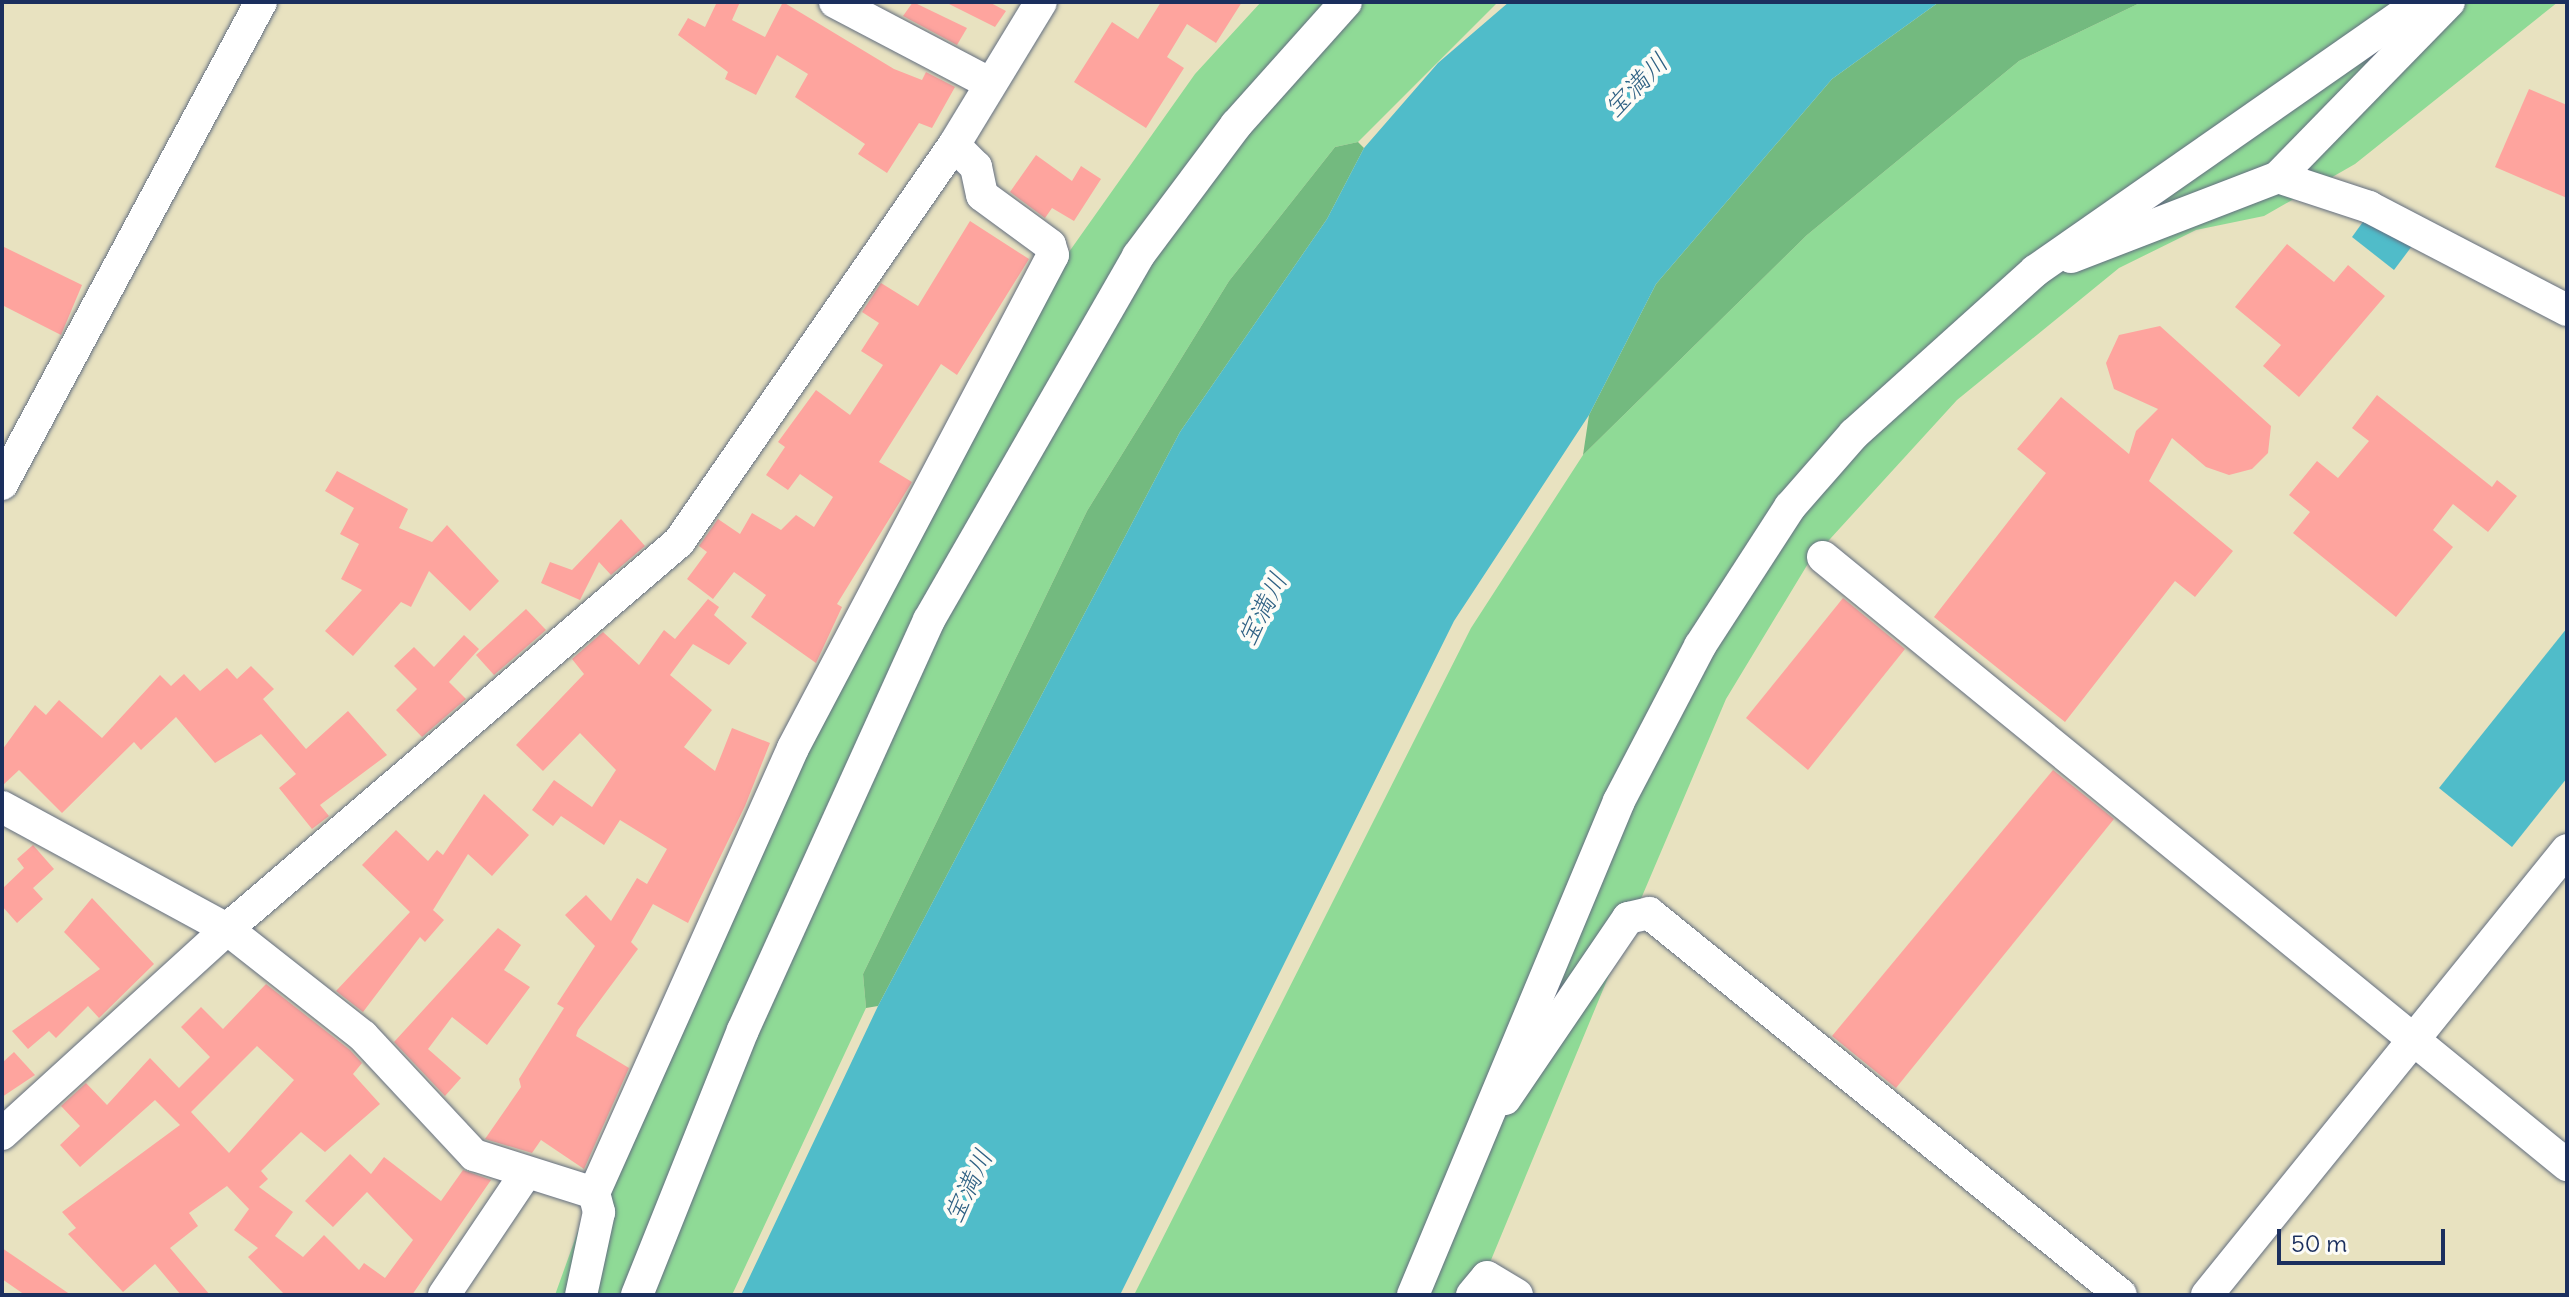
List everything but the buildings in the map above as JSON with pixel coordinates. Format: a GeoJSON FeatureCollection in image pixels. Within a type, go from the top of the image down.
{"type":"FeatureCollection","features":[{"type":"Feature","properties":{"kind":"street"},"geometry":{"type":"LineString","coordinates":[[2,484],[261,2]]}},
{"type":"Feature","properties":{"kind":"street"},"geometry":{"type":"LineString","coordinates":[[835,2],[989,83]]}},
{"type":"Feature","properties":{"kind":"street"},"geometry":{"type":"LineString","coordinates":[[2,1134],[227,929],[679,542],[954,145],[1041,2]]}},
{"type":"Feature","properties":{"kind":"street"},"geometry":{"type":"LineString","coordinates":[[637,1295],[743,1030],[937,606],[1138,256],[1236,125],[1346,2]]}},
{"type":"Feature","properties":{"kind":"street"},"geometry":{"type":"LineString","coordinates":[[1413,1295],[1469,1151],[1619,801],[1731,595],[1822,467],[2035,271],[2420,2]]}},
{"type":"Feature","properties":{"kind":"street"},"geometry":{"type":"LineString","coordinates":[[2035,271],[2278,177],[2449,2]]}},
{"type":"Feature","properties":{"kind":"street"},"geometry":{"type":"LineString","coordinates":[[581,1295],[599,1212],[594,1193],[793,748],[1053,255],[1050,245],[982,195],[976,167],[954,145]]}},
{"type":"Feature","properties":{"kind":"street"},"geometry":{"type":"LineString","coordinates":[[2278,177],[2369,207],[2567,310]]}},
{"type":"Feature","properties":{"kind":"street"},"geometry":{"type":"LineString","coordinates":[[1823,557],[2567,1165]]}},
{"type":"Feature","properties":{"kind":"street"},"geometry":{"type":"LineString","coordinates":[[2,807],[227,929],[363,1036],[474,1155],[524,1176],[594,1193]]}},
{"type":"Feature","properties":{"kind":"street"},"geometry":{"type":"LineString","coordinates":[[2207,1295],[2415,1042],[2567,850]]}},
{"type":"Feature","properties":{"kind":"street"},"geometry":{"type":"LineString","coordinates":[[1469,1151],[1628,918],[1649,913],[2121,1295]]}},
{"type":"Feature","properties":{"kind":"street"},"geometry":{"type":"LineString","coordinates":[[444,1295],[524,1176]]}},
{"type":"Feature","properties":{"kind":"street"},"geometry":{"type":"LineString","coordinates":[[1472,1295],[1487,1277],[1517,1295]]}},
{"type":"Feature","properties":{"kind":"green space"},"geometry":{"type":"Polygon","coordinates":[[[1261,2],[1498,2],[1358,142],[1335,147],[1229,281],[1087,511],[863,974],[866,1008],[732,1295],[555,1295],[588,1203],[751,855],[1064,259],[1195,74],[1261,2]]]}},
{"type":"Feature","properties":{"kind":"green space"},"geometry":{"type":"Polygon","coordinates":[[[1939,2],[2142,2],[2019,61],[1807,235],[1583,455],[1589,415],[1656,284],[1832,79],[1939,2]]]}},
{"type":"Feature","properties":{"kind":"green space"},"geometry":{"type":"Polygon","coordinates":[[[2142,2],[2558,2],[2355,164],[2264,216],[2196,230],[2119,268],[1957,400],[1809,562],[1726,699],[1629,927],[1491,1260],[1502,1295],[1134,1295],[1471,628],[1583,455],[1807,235],[2019,61],[2142,2]]]}},
{"type":"Feature","properties":{"kind":"green space"},"geometry":{"type":"Polygon","coordinates":[[[1358,142],[1364,148],[1327,219],[1180,432],[878,1006],[866,1008],[863,974],[1087,511],[1229,281],[1335,147],[1358,142]]]}},
{"type":"Feature","properties":{"kind":"water","name":"宝満川"},"geometry":{"type":"Polygon","coordinates":[[[1509,2],[1939,2],[1832,79],[1656,284],[1589,415],[1454,621],[1120,1295],[741,1295],[878,1006],[1180,432],[1327,219],[1364,148],[1438,63],[1509,2]]]}},
{"type":"Feature","properties":{"kind":"water"},"geometry":{"type":"Polygon","coordinates":[[[2365,219],[2412,246],[2394,270],[2352,237],[2365,219]]]}},
{"type":"Feature","properties":{"kind":"water"},"geometry":{"type":"Polygon","coordinates":[[[2567,628],[2567,778],[2512,847],[2439,788],[2567,628]]]}}]}
